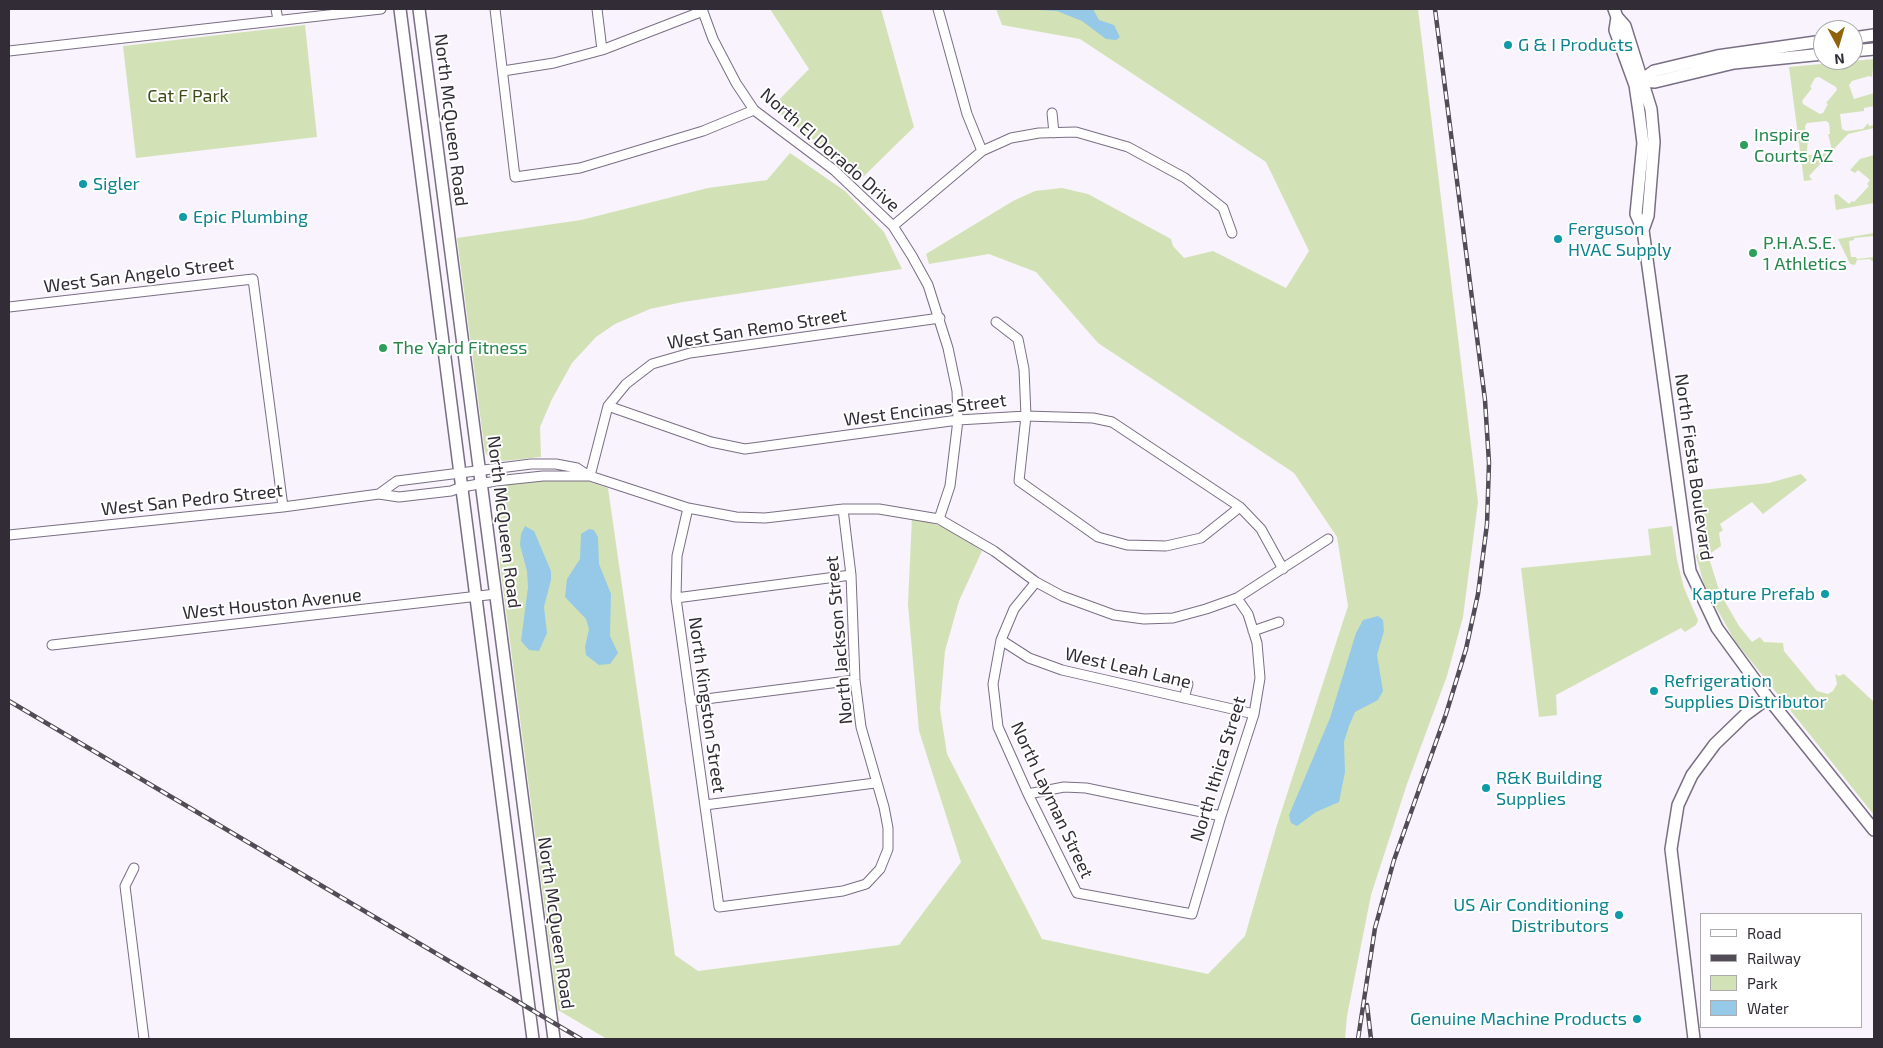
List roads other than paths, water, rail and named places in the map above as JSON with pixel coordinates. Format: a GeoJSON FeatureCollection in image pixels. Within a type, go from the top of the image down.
{"type":"FeatureCollection","features":[{"type":"Feature","properties":{"kind":"main road","name":"North McQueen Road"},"geometry":{"type":"LineString","coordinates":[[400,9],[534,1039]]}},
{"type":"Feature","properties":{"kind":"main road","name":"North McQueen Road"},"geometry":{"type":"LineString","coordinates":[[419,9],[554,1039]]}},
{"type":"Feature","properties":{"kind":"main road","name":"North Fiesta Boulevard"},"geometry":{"type":"LineString","coordinates":[[1616,13],[1625,26],[1639,83],[1651,109],[1654,142],[1648,216],[1644,230],[1690,571],[1717,628],[1768,698],[1874,830]]}},
{"type":"Feature","properties":{"kind":"main road"},"geometry":{"type":"LineString","coordinates":[[1639,83],[1654,71],[1717,56],[1813,43]]}},
{"type":"Feature","properties":{"kind":"main road"},"geometry":{"type":"LineString","coordinates":[[1639,83],[1654,82],[1734,63],[1813,55]]}},
{"type":"Feature","properties":{"kind":"main road"},"geometry":{"type":"LineString","coordinates":[[1694,1039],[1671,848],[1678,805],[1692,774],[1716,744],[1745,715],[1768,698]]}},
{"type":"Feature","properties":{"kind":"main road"},"geometry":{"type":"LineString","coordinates":[[507,834],[526,830]]}},
{"type":"Feature","properties":{"kind":"street"},"geometry":{"type":"LineString","coordinates":[[276,9],[278,20]]}},
{"type":"Feature","properties":{"kind":"street"},"geometry":{"type":"LineString","coordinates":[[9,51],[381,9]]}},
{"type":"Feature","properties":{"kind":"street"},"geometry":{"type":"LineString","coordinates":[[495,9],[515,177],[580,168],[703,131],[754,110]]}},
{"type":"Feature","properties":{"kind":"street"},"geometry":{"type":"LineString","coordinates":[[597,9],[602,50]]}},
{"type":"Feature","properties":{"kind":"street"},"geometry":{"type":"LineString","coordinates":[[938,9],[968,114],[982,151]]}},
{"type":"Feature","properties":{"kind":"street"},"geometry":{"type":"LineString","coordinates":[[503,71],[554,63],[602,50],[702,10]]}},
{"type":"Feature","properties":{"kind":"street","name":"North El Dorado Drive"},"geometry":{"type":"LineString","coordinates":[[702,10],[717,48],[736,83],[754,110],[834,170],[893,226],[920,270],[940,318],[957,392],[958,420],[950,486],[939,519]]}},
{"type":"Feature","properties":{"kind":"street"},"geometry":{"type":"LineString","coordinates":[[1052,113],[1054,133]]}},
{"type":"Feature","properties":{"kind":"street"},"geometry":{"type":"LineString","coordinates":[[893,226],[982,151],[1011,138],[1076,132],[1106,139],[1128,147],[1186,178],[1223,208],[1232,233]]}},
{"type":"Feature","properties":{"kind":"street","name":"West San Angelo Street"},"geometry":{"type":"LineString","coordinates":[[9,307],[253,279],[283,507]]}},
{"type":"Feature","properties":{"kind":"street","name":"West San Remo Street"},"geometry":{"type":"LineString","coordinates":[[590,476],[608,406],[626,384],[652,364],[670,357],[940,318]]}},
{"type":"Feature","properties":{"kind":"street"},"geometry":{"type":"LineString","coordinates":[[996,322],[1018,340],[1024,369],[1026,416],[1019,481],[1098,537],[1127,545],[1166,546],[1201,538],[1240,507]]}},
{"type":"Feature","properties":{"kind":"street","name":"West Encinas Street"},"geometry":{"type":"LineString","coordinates":[[608,406],[711,442],[745,449],[958,420],[1026,416],[1093,418],[1112,422],[1240,507],[1261,529],[1283,569]]}},
{"type":"Feature","properties":{"kind":"street","name":"West San Pedro Street"},"geometry":{"type":"LineString","coordinates":[[380,494],[397,481],[531,464],[556,464],[577,468],[590,476],[688,508],[736,517],[765,518],[843,509],[879,509],[939,519],[994,551],[1036,582],[1085,606],[1114,615],[1144,619],[1172,618],[1237,598],[1328,539]]}},
{"type":"Feature","properties":{"kind":"street","name":"West San Pedro Street"},"geometry":{"type":"LineString","coordinates":[[9,535],[283,507],[380,494],[400,498],[451,491],[481,484],[543,476],[590,476]]}},
{"type":"Feature","properties":{"kind":"street","name":"North Kingston Street"},"geometry":{"type":"LineString","coordinates":[[688,508],[677,556],[676,598],[719,907]]}},
{"type":"Feature","properties":{"kind":"street","name":"North Jackson Street"},"geometry":{"type":"LineString","coordinates":[[719,907],[843,891],[866,884],[880,869],[888,849],[888,828],[861,727],[855,680],[851,575],[843,509]]}},
{"type":"Feature","properties":{"kind":"street"},"geometry":{"type":"LineString","coordinates":[[676,598],[851,575]]}},
{"type":"Feature","properties":{"kind":"street","name":"North Layman Street"},"geometry":{"type":"LineString","coordinates":[[1036,582],[1014,609],[1000,640],[993,684],[998,727],[1028,794],[1077,893],[1192,914]]}},
{"type":"Feature","properties":{"kind":"street","name":"West Houston Avenue"},"geometry":{"type":"LineString","coordinates":[[52,645],[496,594]]}},
{"type":"Feature","properties":{"kind":"street","name":"North Ithica Street"},"geometry":{"type":"LineString","coordinates":[[1192,914],[1254,714],[1260,678],[1253,631],[1248,614],[1237,598]]}},
{"type":"Feature","properties":{"kind":"street"},"geometry":{"type":"LineString","coordinates":[[1253,631],[1279,622]]}},
{"type":"Feature","properties":{"kind":"street","name":"West Leah Lane"},"geometry":{"type":"LineString","coordinates":[[1000,640],[1029,658],[1062,670],[1254,714]]}},
{"type":"Feature","properties":{"kind":"street"},"geometry":{"type":"LineString","coordinates":[[690,701],[855,680]]}},
{"type":"Feature","properties":{"kind":"street"},"geometry":{"type":"LineString","coordinates":[[1184,698],[1188,684]]}},
{"type":"Feature","properties":{"kind":"street"},"geometry":{"type":"LineString","coordinates":[[705,805],[875,783]]}},
{"type":"Feature","properties":{"kind":"street"},"geometry":{"type":"LineString","coordinates":[[1028,794],[1064,787],[1086,788],[1221,816]]}},
{"type":"Feature","properties":{"kind":"street"},"geometry":{"type":"LineString","coordinates":[[134,868],[125,886],[144,1039]]}},
{"type":"Feature","properties":{"kind":"water"},"geometry":{"type":"Polygon","coordinates":[[[1020,9],[1093,9],[1099,20],[1114,25],[1120,37],[1116,40],[1106,39],[1082,21],[1057,11],[1020,9]]]}},
{"type":"Feature","properties":{"kind":"water"},"geometry":{"type":"Polygon","coordinates":[[[525,526],[534,531],[551,571],[551,580],[544,607],[547,633],[539,651],[529,650],[521,641],[528,587],[527,571],[520,545],[521,534],[525,526]]]}},
{"type":"Feature","properties":{"kind":"water"},"geometry":{"type":"Polygon","coordinates":[[[589,529],[594,530],[598,537],[599,564],[611,594],[610,636],[618,653],[610,664],[599,665],[586,655],[585,647],[589,629],[586,619],[565,597],[567,579],[580,559],[581,534],[589,529]]]}},
{"type":"Feature","properties":{"kind":"water"},"geometry":{"type":"Polygon","coordinates":[[[1378,616],[1383,620],[1384,631],[1377,655],[1383,691],[1378,700],[1355,712],[1349,726],[1344,742],[1345,772],[1339,802],[1316,812],[1297,826],[1291,823],[1289,815],[1330,718],[1356,633],[1363,620],[1378,616]]]}},
{"type":"Feature","properties":{"kind":"railway"},"geometry":{"type":"LineString","coordinates":[[1358,1039],[1375,928],[1394,860],[1446,714],[1466,649],[1478,594],[1487,524],[1489,463],[1485,400],[1435,9]]}},
{"type":"Feature","properties":{"kind":"railway"},"geometry":{"type":"LineString","coordinates":[[9,701],[581,1039]]}},
{"type":"Feature","properties":{"kind":"railway"},"geometry":{"type":"LineString","coordinates":[[1367,1005],[1371,1039]]}},
{"type":"Feature","properties":{"kind":"place","name":"G & I Products"},"geometry":{"type":"Point","coordinates":[1508,45]}},
{"type":"Feature","properties":{"kind":"place","name":"Inspire Courts AZ"},"geometry":{"type":"Point","coordinates":[1744,145]}},
{"type":"Feature","properties":{"kind":"place","name":"Sigler"},"geometry":{"type":"Point","coordinates":[83,184]}},
{"type":"Feature","properties":{"kind":"place","name":"Epic Plumbing"},"geometry":{"type":"Point","coordinates":[183,217]}},
{"type":"Feature","properties":{"kind":"place","name":"Ferguson HVAC Supply"},"geometry":{"type":"Point","coordinates":[1558,239]}},
{"type":"Feature","properties":{"kind":"place","name":"P.H.A.S.E. 1 Athletics"},"geometry":{"type":"Point","coordinates":[1753,253]}},
{"type":"Feature","properties":{"kind":"place","name":"The Yard Fitness"},"geometry":{"type":"Point","coordinates":[383,348]}},
{"type":"Feature","properties":{"kind":"place","name":"Kapture Prefab"},"geometry":{"type":"Point","coordinates":[1825,594]}},
{"type":"Feature","properties":{"kind":"place","name":"Refrigeration Supplies Distributor"},"geometry":{"type":"Point","coordinates":[1654,691]}},
{"type":"Feature","properties":{"kind":"place","name":"R&K Building Supplies"},"geometry":{"type":"Point","coordinates":[1486,788]}},
{"type":"Feature","properties":{"kind":"place","name":"US Air Conditioning Distributors"},"geometry":{"type":"Point","coordinates":[1619,915]}},
{"type":"Feature","properties":{"kind":"place","name":"Genuine Machine Products"},"geometry":{"type":"Point","coordinates":[1637,1019]}},
{"type":"Feature","properties":{"kind":"park label","name":"Cat F Park"},"geometry":{"type":"Point","coordinates":[188,96]}}]}
